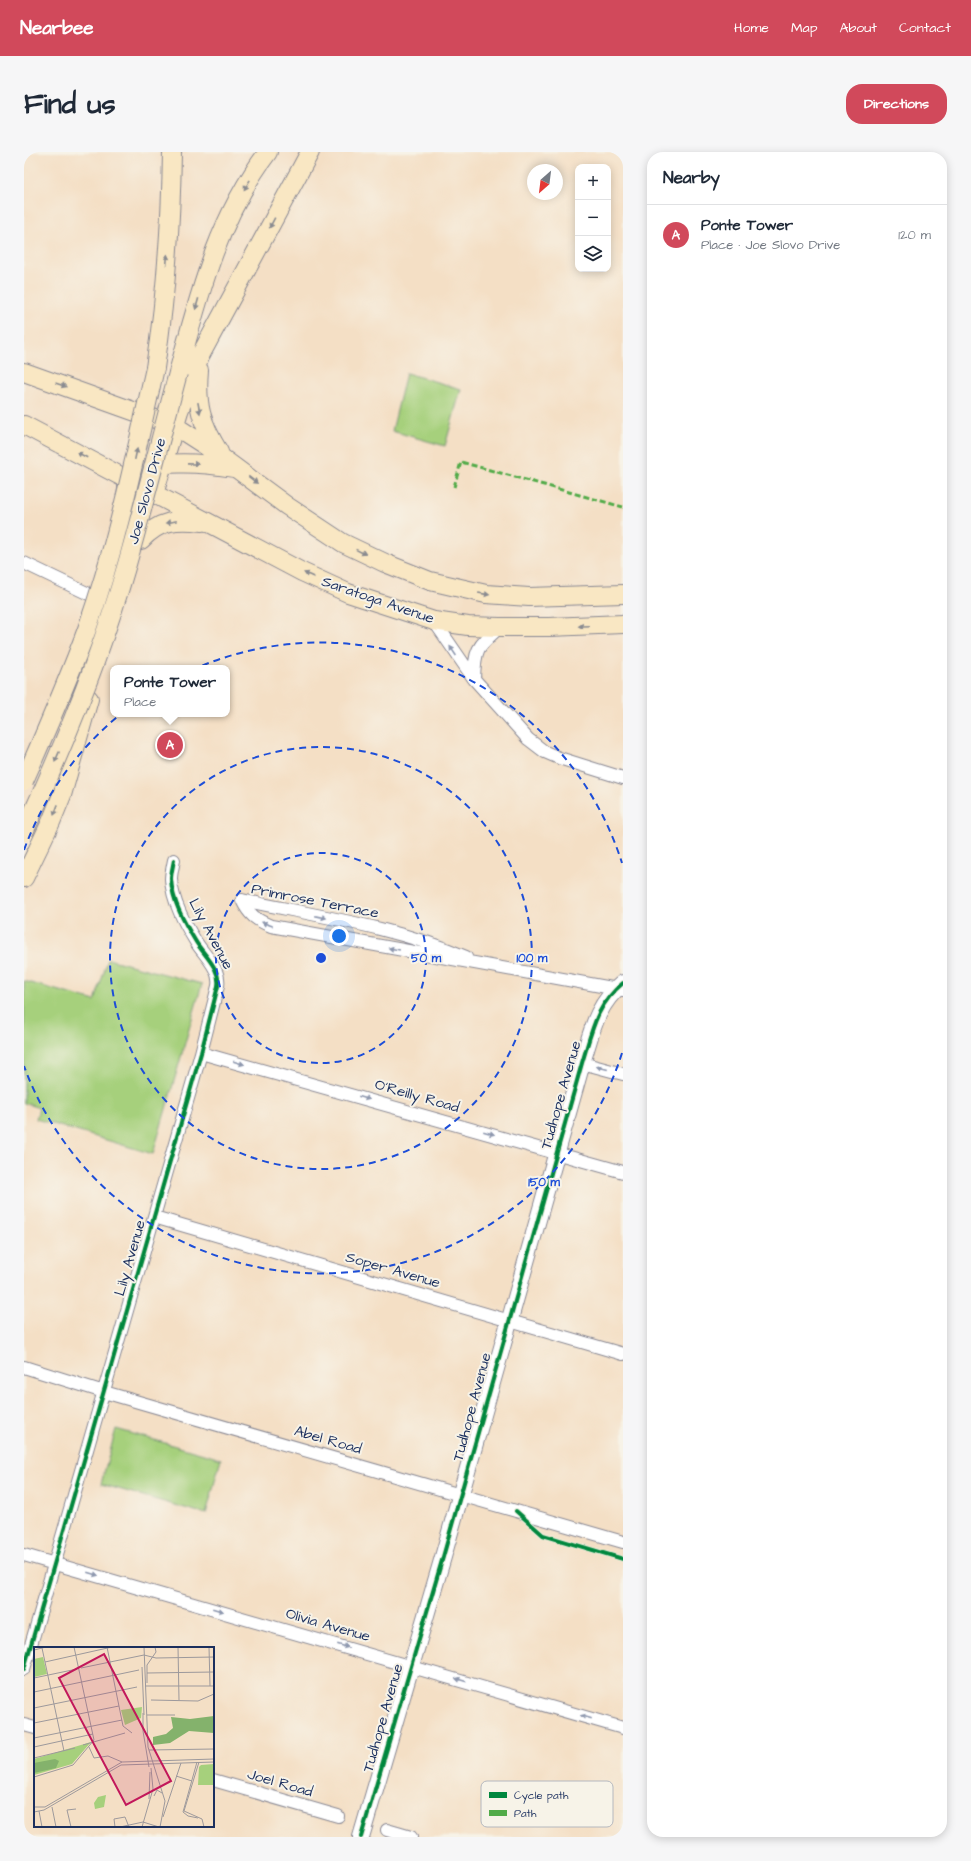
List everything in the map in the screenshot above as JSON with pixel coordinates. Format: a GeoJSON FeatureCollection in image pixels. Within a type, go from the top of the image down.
{"type":"FeatureCollection","features":[{"type":"Feature","properties":{"kind":"main road","name":"Joe Slovo Drive"},"geometry":{"type":"LineString","coordinates":[[24,781],[63,693],[87,628],[126,499],[155,368],[164,300],[169,232],[172,152]]}},
{"type":"Feature","properties":{"kind":"main road","name":"Joe Slovo Drive"},"geometry":{"type":"LineString","coordinates":[[24,832],[79,704],[127,565],[178,373],[210,260],[240,197],[268,152]]}},
{"type":"Feature","properties":{"kind":"main road"},"geometry":{"type":"LineString","coordinates":[[24,878],[51,822],[62,795],[86,705],[111,639],[179,411],[200,356],[310,152]]}},
{"type":"Feature","properties":{"kind":"main road"},"geometry":{"type":"LineString","coordinates":[[200,356],[197,391],[202,419],[223,458]]}},
{"type":"Feature","properties":{"kind":"main road"},"geometry":{"type":"LineString","coordinates":[[24,372],[175,426],[238,468],[287,506],[343,543],[385,564],[430,581],[493,595],[552,597],[623,594]]}},
{"type":"Feature","properties":{"kind":"main road","name":"Saratoga Avenue"},"geometry":{"type":"LineString","coordinates":[[24,425],[154,492],[207,522],[318,580],[348,593],[434,621],[468,626],[549,628],[623,624]]}},
{"type":"Feature","properties":{"kind":"main road"},"geometry":{"type":"LineString","coordinates":[[24,760],[60,687],[93,596],[130,480],[148,467],[164,465],[192,463],[238,468]]}},
{"type":"Feature","properties":{"kind":"main road"},"geometry":{"type":"LineString","coordinates":[[141,540],[151,530],[170,522],[187,520],[207,522]]}},
{"type":"Feature","properties":{"kind":"street"},"geometry":{"type":"LineString","coordinates":[[24,563],[93,596]]}},
{"type":"Feature","properties":{"kind":"street"},"geometry":{"type":"LineString","coordinates":[[434,621],[474,679],[528,739],[545,752],[585,767],[623,778]]}},
{"type":"Feature","properties":{"kind":"street"},"geometry":{"type":"LineString","coordinates":[[474,679],[476,653],[484,642],[500,627]]}},
{"type":"Feature","properties":{"kind":"street","name":"Lily Avenue"},"geometry":{"type":"LineString","coordinates":[[24,1669],[201,1053],[219,978],[215,969],[196,942],[176,903],[171,878],[174,860]]}},
{"type":"Feature","properties":{"kind":"street","name":"Primrose Terrace"},"geometry":{"type":"LineString","coordinates":[[488,966],[439,946],[390,932],[242,900],[247,912],[254,918],[271,926],[488,966],[621,987]]}},
{"type":"Feature","properties":{"kind":"street","name":"Tudhope Avenue"},"geometry":{"type":"LineString","coordinates":[[361,1837],[460,1495],[582,1063],[598,1015],[606,998],[621,987]]}},
{"type":"Feature","properties":{"kind":"street","name":"O'Reilly Road"},"geometry":{"type":"LineString","coordinates":[[201,1053],[623,1172]]}},
{"type":"Feature","properties":{"kind":"street"},"geometry":{"type":"LineString","coordinates":[[582,1063],[623,1074]]}},
{"type":"Feature","properties":{"kind":"street","name":"Soper Avenue"},"geometry":{"type":"LineString","coordinates":[[154,1217],[623,1354]]}},
{"type":"Feature","properties":{"kind":"street","name":"Abel Road"},"geometry":{"type":"LineString","coordinates":[[24,1366],[104,1392],[623,1542]]}},
{"type":"Feature","properties":{"kind":"street","name":"Olivia Avenue"},"geometry":{"type":"LineString","coordinates":[[24,1555],[623,1728]]}},
{"type":"Feature","properties":{"kind":"street"},"geometry":{"type":"LineString","coordinates":[[24,1725],[34,1728]]}},
{"type":"Feature","properties":{"kind":"street","name":"Joel Road"},"geometry":{"type":"LineString","coordinates":[[214,1780],[338,1816]]}},
{"type":"Feature","properties":{"kind":"street"},"geometry":{"type":"LineString","coordinates":[[387,1830],[411,1837]]}},
{"type":"Feature","properties":{"kind":"green space"},"geometry":{"type":"Polygon","coordinates":[[[406,373],[461,389],[445,446],[392,431],[406,373]]]}},
{"type":"Feature","properties":{"kind":"green space"},"geometry":{"type":"Polygon","coordinates":[[[108,959],[202,984],[153,1154],[36,1119],[39,1108],[24,1103],[24,981],[95,1001],[108,959]]]}},
{"type":"Feature","properties":{"kind":"green space"},"geometry":{"type":"Polygon","coordinates":[[[116,1429],[221,1459],[206,1514],[101,1484],[116,1429]]]}},
{"type":"Feature","properties":{"kind":"marked path"},"geometry":{"type":"LineString","coordinates":[[454,487],[461,462],[623,507]]}},
{"type":"Feature","properties":{"kind":"cycle path"},"geometry":{"type":"LineString","coordinates":[[24,1669],[201,1053],[218,986],[217,974],[211,962],[199,947],[176,904],[171,879],[174,860]]}},
{"type":"Feature","properties":{"kind":"cycle path"},"geometry":{"type":"LineString","coordinates":[[361,1837],[443,1557],[589,1040],[596,1019],[601,1010],[614,991],[623,983]]}},
{"type":"Feature","properties":{"kind":"cycle path"},"geometry":{"type":"LineString","coordinates":[[516,1511],[543,1535],[623,1559]]}},
{"type":"Feature","properties":{"kind":"place","name":"Ponte Tower"},"geometry":{"type":"Point","coordinates":[170,745]}}]}
